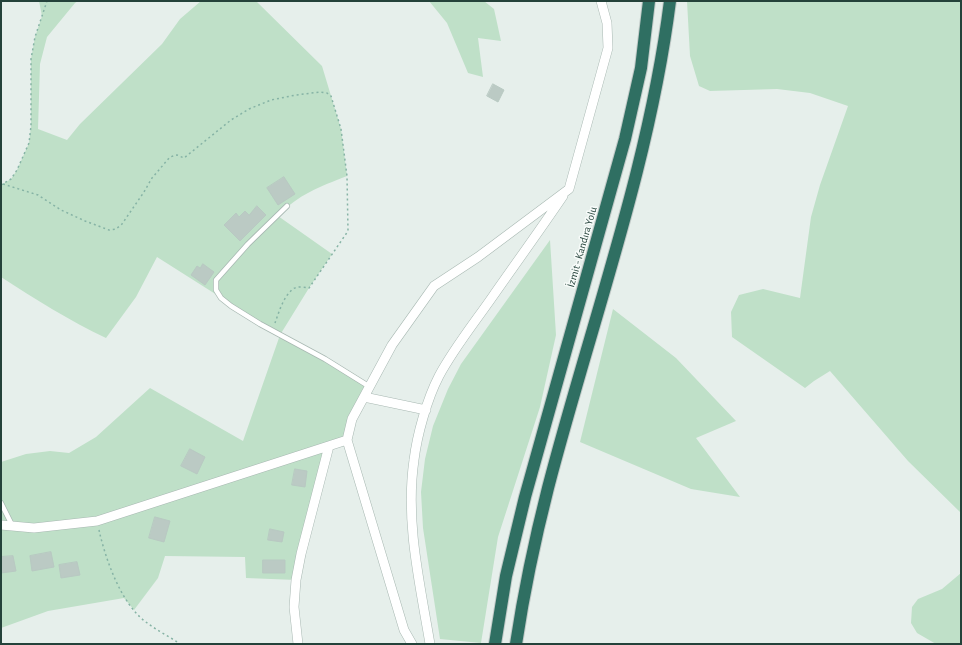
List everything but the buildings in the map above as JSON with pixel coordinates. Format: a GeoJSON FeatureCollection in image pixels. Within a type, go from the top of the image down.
{"type":"FeatureCollection","features":[{"type":"Feature","properties":{"kind":"highway","name":"İzmit - Kandıra Yolu"},"geometry":{"type":"LineString","coordinates":[[495,644],[506,576],[526,497],[625,140],[641,68],[650,1]]}},
{"type":"Feature","properties":{"kind":"highway"},"geometry":{"type":"LineString","coordinates":[[516,644],[527,578],[548,487],[627,211],[659,69],[670,1]]}},
{"type":"Feature","properties":{"kind":"street"},"geometry":{"type":"LineString","coordinates":[[430,644],[415,557],[412,521],[414,461],[419,432],[438,378],[455,349],[569,189],[608,48],[607,23],[601,1]]}},
{"type":"Feature","properties":{"kind":"street"},"geometry":{"type":"LineString","coordinates":[[412,644],[404,630],[347,440],[352,419],[392,345],[434,286],[478,257],[569,189]]}},
{"type":"Feature","properties":{"kind":"street"},"geometry":{"type":"LineString","coordinates":[[364,397],[426,410]]}},
{"type":"Feature","properties":{"kind":"street"},"geometry":{"type":"LineString","coordinates":[[1,525],[34,528],[97,521],[347,440]]}},
{"type":"Feature","properties":{"kind":"street"},"geometry":{"type":"LineString","coordinates":[[298,644],[294,607],[296,580],[301,554],[329,446]]}},
{"type":"Feature","properties":{"kind":"lane"},"geometry":{"type":"LineString","coordinates":[[287,206],[248,244],[216,280],[216,290],[221,298],[231,306],[272,331],[326,359],[370,388]]}},
{"type":"Feature","properties":{"kind":"lane"},"geometry":{"type":"LineString","coordinates":[[1,503],[13,527]]}},
{"type":"Feature","properties":{"kind":"path"},"geometry":{"type":"LineString","coordinates":[[2,184],[11,179],[17,170],[29,143],[31,126],[31,59],[35,37],[47,1]]}},
{"type":"Feature","properties":{"kind":"path"},"geometry":{"type":"LineString","coordinates":[[2,184],[38,196],[61,210],[101,228],[109,230],[116,229],[122,224],[152,178],[170,158],[177,155],[184,158],[231,120],[250,109],[271,100],[296,95],[327,92],[331,96],[341,129],[347,176],[348,231],[309,288],[300,287],[294,289],[288,295],[282,304],[272,331]]}},
{"type":"Feature","properties":{"kind":"path"},"geometry":{"type":"LineString","coordinates":[[97,521],[103,548],[125,598],[137,614],[151,626],[180,644]]}},
{"type":"Feature","properties":{"kind":"green space"},"geometry":{"type":"Polygon","coordinates":[[[39,1],[78,1],[47,37],[40,64],[38,129],[67,140],[80,124],[162,44],[180,19],[201,1],[256,1],[322,66],[341,129],[347,176],[310,192],[286,208],[278,216],[332,254],[280,335],[157,257],[136,297],[106,338],[66,317],[1,277],[1,185],[11,179],[17,170],[29,143],[31,126],[31,59],[35,37],[42,16],[39,1]]]}},
{"type":"Feature","properties":{"kind":"green space"},"geometry":{"type":"Polygon","coordinates":[[[429,1],[484,1],[494,9],[501,41],[478,38],[483,77],[468,73],[447,23],[429,1]]]}},
{"type":"Feature","properties":{"kind":"green space"},"geometry":{"type":"Polygon","coordinates":[[[687,1],[961,1],[961,513],[908,461],[830,371],[805,388],[732,337],[731,312],[739,295],[763,289],[800,298],[811,217],[820,185],[848,106],[810,93],[777,89],[710,91],[699,86],[690,56],[687,1]]]}},
{"type":"Feature","properties":{"kind":"green space"},"geometry":{"type":"Polygon","coordinates":[[[550,240],[556,335],[540,407],[498,537],[481,643],[440,639],[423,528],[421,492],[425,459],[433,426],[448,389],[461,364],[550,240]]]}},
{"type":"Feature","properties":{"kind":"green space"},"geometry":{"type":"Polygon","coordinates":[[[613,309],[676,358],[736,421],[696,438],[740,497],[691,489],[580,442],[613,309]]]}},
{"type":"Feature","properties":{"kind":"green space"},"geometry":{"type":"Polygon","coordinates":[[[280,335],[370,387],[347,440],[329,447],[296,580],[246,578],[245,557],[165,556],[158,578],[134,610],[124,598],[48,611],[1,628],[1,462],[26,454],[50,451],[69,453],[96,437],[150,388],[243,441],[280,335]]]}},
{"type":"Feature","properties":{"kind":"green space"},"geometry":{"type":"Polygon","coordinates":[[[961,573],[961,644],[936,644],[917,633],[911,623],[912,607],[918,599],[942,589],[961,573]]]}}]}
